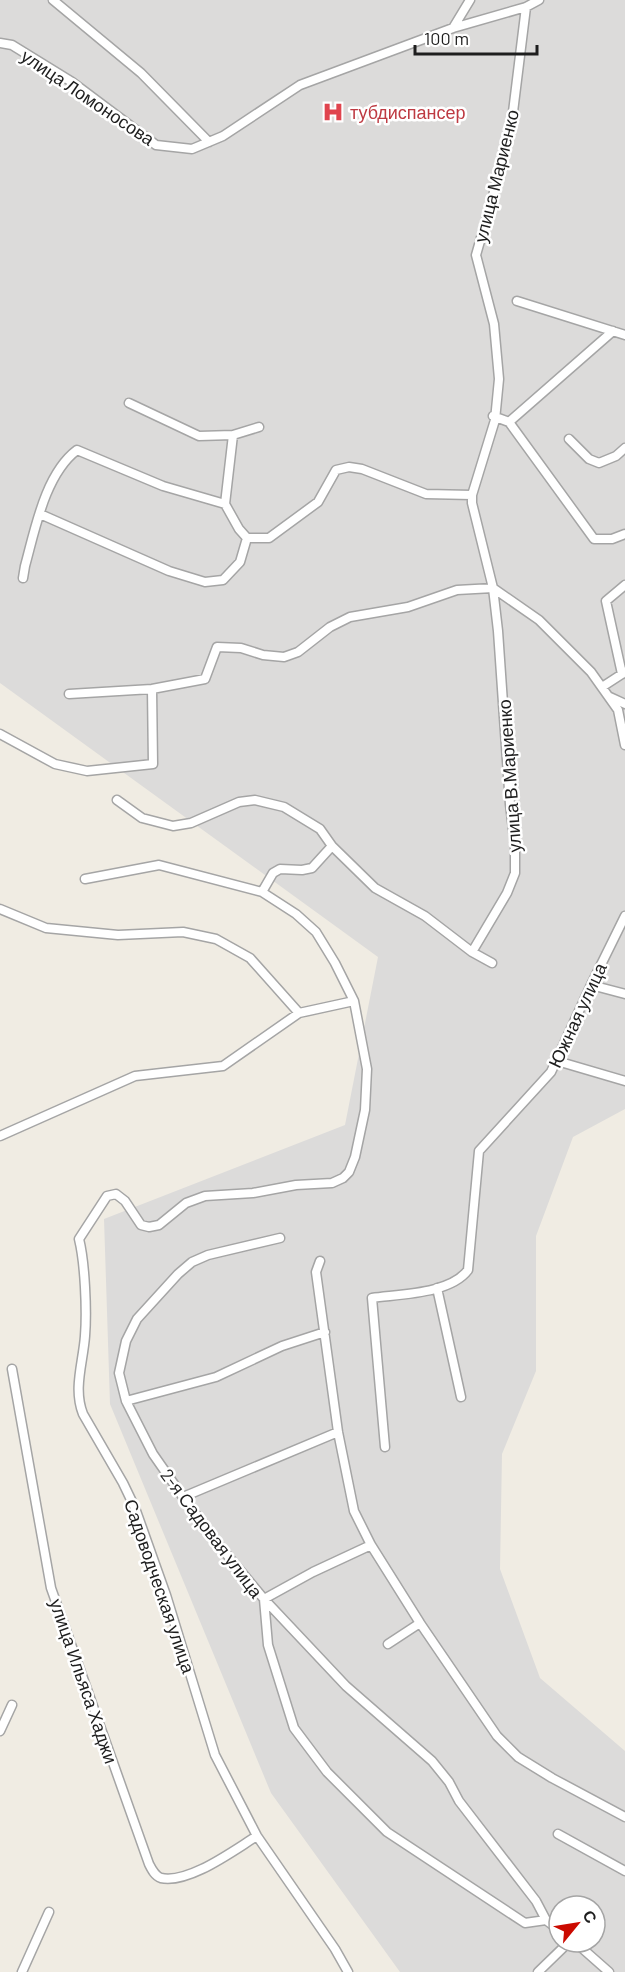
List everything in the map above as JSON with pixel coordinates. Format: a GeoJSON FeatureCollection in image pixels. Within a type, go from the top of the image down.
{"type":"FeatureCollection","features":[{"type":"Feature","properties":{"kind":"street"},"geometry":{"type":"LineString","coordinates":[[53,0],[141,73],[209,141]]}},
{"type":"Feature","properties":{"kind":"street"},"geometry":{"type":"LineString","coordinates":[[453,28],[470,0]]}},
{"type":"Feature","properties":{"kind":"street","name":"улица Ломоносова"},"geometry":{"type":"LineString","coordinates":[[0,43],[12,45],[72,82],[156,145],[192,148],[224,135],[300,85],[453,28],[526,7],[539,0]]}},
{"type":"Feature","properties":{"kind":"street","name":"улица Мариенко"},"geometry":{"type":"LineString","coordinates":[[493,588],[472,503],[472,495],[494,416],[499,380],[494,324],[476,255],[513,112],[526,7]]}},
{"type":"Feature","properties":{"kind":"street"},"geometry":{"type":"LineString","coordinates":[[517,301],[625,335]]}},
{"type":"Feature","properties":{"kind":"street"},"geometry":{"type":"LineString","coordinates":[[509,422],[613,331]]}},
{"type":"Feature","properties":{"kind":"street"},"geometry":{"type":"LineString","coordinates":[[129,403],[199,436],[233,435],[259,427]]}},
{"type":"Feature","properties":{"kind":"street"},"geometry":{"type":"LineString","coordinates":[[494,416],[509,422],[594,539],[612,539],[625,534]]}},
{"type":"Feature","properties":{"kind":"street"},"geometry":{"type":"LineString","coordinates":[[40,514],[169,571],[205,582],[223,580],[240,562],[247,538],[225,504],[233,435]]}},
{"type":"Feature","properties":{"kind":"street"},"geometry":{"type":"LineString","coordinates":[[569,439],[589,459],[599,463],[616,456],[625,448]]}},
{"type":"Feature","properties":{"kind":"street"},"geometry":{"type":"LineString","coordinates":[[23,578],[24,566],[45,493],[69,455],[76,450],[163,486],[225,504]]}},
{"type":"Feature","properties":{"kind":"street"},"geometry":{"type":"LineString","coordinates":[[247,538],[269,538],[318,502],[336,470],[349,467],[362,469],[426,494],[472,495]]}},
{"type":"Feature","properties":{"kind":"street"},"geometry":{"type":"LineString","coordinates":[[602,687],[624,673],[606,602],[625,585]]}},
{"type":"Feature","properties":{"kind":"street"},"geometry":{"type":"LineString","coordinates":[[69,694],[152,688],[205,679],[217,647],[241,648],[263,655],[284,657],[298,652],[330,627],[350,617],[408,607],[457,590],[493,588],[539,620],[591,672],[618,710],[625,745]]}},
{"type":"Feature","properties":{"kind":"street","name":"улица В.Мариенко"},"geometry":{"type":"LineString","coordinates":[[472,952],[507,893],[515,873],[515,846],[493,588]]}},
{"type":"Feature","properties":{"kind":"street"},"geometry":{"type":"LineString","coordinates":[[0,734],[55,764],[87,771],[153,764],[152,688]]}},
{"type":"Feature","properties":{"kind":"street"},"geometry":{"type":"LineString","coordinates":[[609,697],[625,704]]}},
{"type":"Feature","properties":{"kind":"street"},"geometry":{"type":"LineString","coordinates":[[117,800],[142,818],[173,826],[191,823],[239,802],[267,801],[284,807],[320,829],[332,846],[375,888],[425,916],[472,952],[492,963]]}},
{"type":"Feature","properties":{"kind":"street"},"geometry":{"type":"LineString","coordinates":[[262,892],[273,873],[280,869],[312,868],[332,846]]}},
{"type":"Feature","properties":{"kind":"street","name":"Садоводческая улица"},"geometry":{"type":"LineString","coordinates":[[85,879],[159,865],[262,892],[296,914],[316,932],[354,1001],[367,1070],[367,1088],[355,1157],[350,1172],[332,1183],[296,1185],[253,1193],[205,1196],[186,1203],[159,1225],[149,1227],[141,1225],[125,1201],[116,1194],[107,1196],[78,1239],[83,1254],[85,1335],[78,1403],[135,1509],[166,1595],[214,1755],[257,1836],[335,1949],[348,1972]]}},
{"type":"Feature","properties":{"kind":"street"},"geometry":{"type":"LineString","coordinates":[[0,909],[46,928],[118,935],[183,932],[216,939],[250,958],[299,1013]]}},
{"type":"Feature","properties":{"kind":"street","name":"Южная улица"},"geometry":{"type":"LineString","coordinates":[[385,1447],[372,1298],[444,1287],[462,1278],[468,1270],[479,1151],[551,1072],[625,916]]}},
{"type":"Feature","properties":{"kind":"street"},"geometry":{"type":"LineString","coordinates":[[591,985],[625,993]]}},
{"type":"Feature","properties":{"kind":"street"},"geometry":{"type":"LineString","coordinates":[[0,1136],[135,1076],[224,1066],[299,1013],[354,1001]]}},
{"type":"Feature","properties":{"kind":"street"},"geometry":{"type":"LineString","coordinates":[[557,1061],[625,1081]]}},
{"type":"Feature","properties":{"kind":"street","name":"2-я Садовая улица"},"geometry":{"type":"LineString","coordinates":[[280,1238],[208,1255],[192,1262],[178,1274],[137,1319],[126,1341],[119,1373],[126,1401],[153,1454],[218,1544],[264,1599],[268,1645],[294,1728],[327,1772],[387,1832],[397,1839],[525,1923],[546,1920]]}},
{"type":"Feature","properties":{"kind":"street"},"geometry":{"type":"LineString","coordinates":[[320,1262],[316,1272],[338,1432],[354,1510],[371,1545],[420,1623],[497,1736],[518,1757],[625,1818]]}},
{"type":"Feature","properties":{"kind":"street"},"geometry":{"type":"LineString","coordinates":[[437,1288],[461,1397]]}},
{"type":"Feature","properties":{"kind":"street"},"geometry":{"type":"LineString","coordinates":[[126,1401],[216,1377],[282,1346],[325,1332]]}},
{"type":"Feature","properties":{"kind":"street","name":"улица Ильяса Хаджи"},"geometry":{"type":"LineString","coordinates":[[12,1370],[51,1588],[154,1874],[160,1878],[178,1877],[204,1868],[257,1836]]}},
{"type":"Feature","properties":{"kind":"street"},"geometry":{"type":"LineString","coordinates":[[183,1497],[338,1432]]}},
{"type":"Feature","properties":{"kind":"street"},"geometry":{"type":"LineString","coordinates":[[371,1545],[313,1572],[264,1599],[346,1686],[432,1761],[449,1782],[459,1801],[536,1901],[546,1920]]}},
{"type":"Feature","properties":{"kind":"street"},"geometry":{"type":"LineString","coordinates":[[388,1644],[420,1623]]}},
{"type":"Feature","properties":{"kind":"street"},"geometry":{"type":"LineString","coordinates":[[0,1731],[12,1705]]}},
{"type":"Feature","properties":{"kind":"street"},"geometry":{"type":"LineString","coordinates":[[558,1834],[625,1871]]}},
{"type":"Feature","properties":{"kind":"street"},"geometry":{"type":"LineString","coordinates":[[22,1972],[49,1912]]}},
{"type":"Feature","properties":{"kind":"street"},"geometry":{"type":"LineString","coordinates":[[538,1972],[557,1954]]}},
{"type":"Feature","properties":{"kind":"street"},"geometry":{"type":"LineString","coordinates":[[589,1954],[609,1972]]}},
{"type":"Feature","properties":{"kind":"shaded area"},"geometry":{"type":"Polygon","coordinates":[[[0,0],[625,0],[625,1109],[573,1137],[536,1236],[536,1371],[502,1454],[500,1569],[540,1678],[625,1751],[625,1972],[400,1972],[271,1793],[110,1404],[104,1219],[345,1125],[378,957],[0,683],[0,0]]]}},
{"type":"Feature","properties":{"kind":"place","name":"тубдиспансер"},"geometry":{"type":"Point","coordinates":[333,112]}}]}
